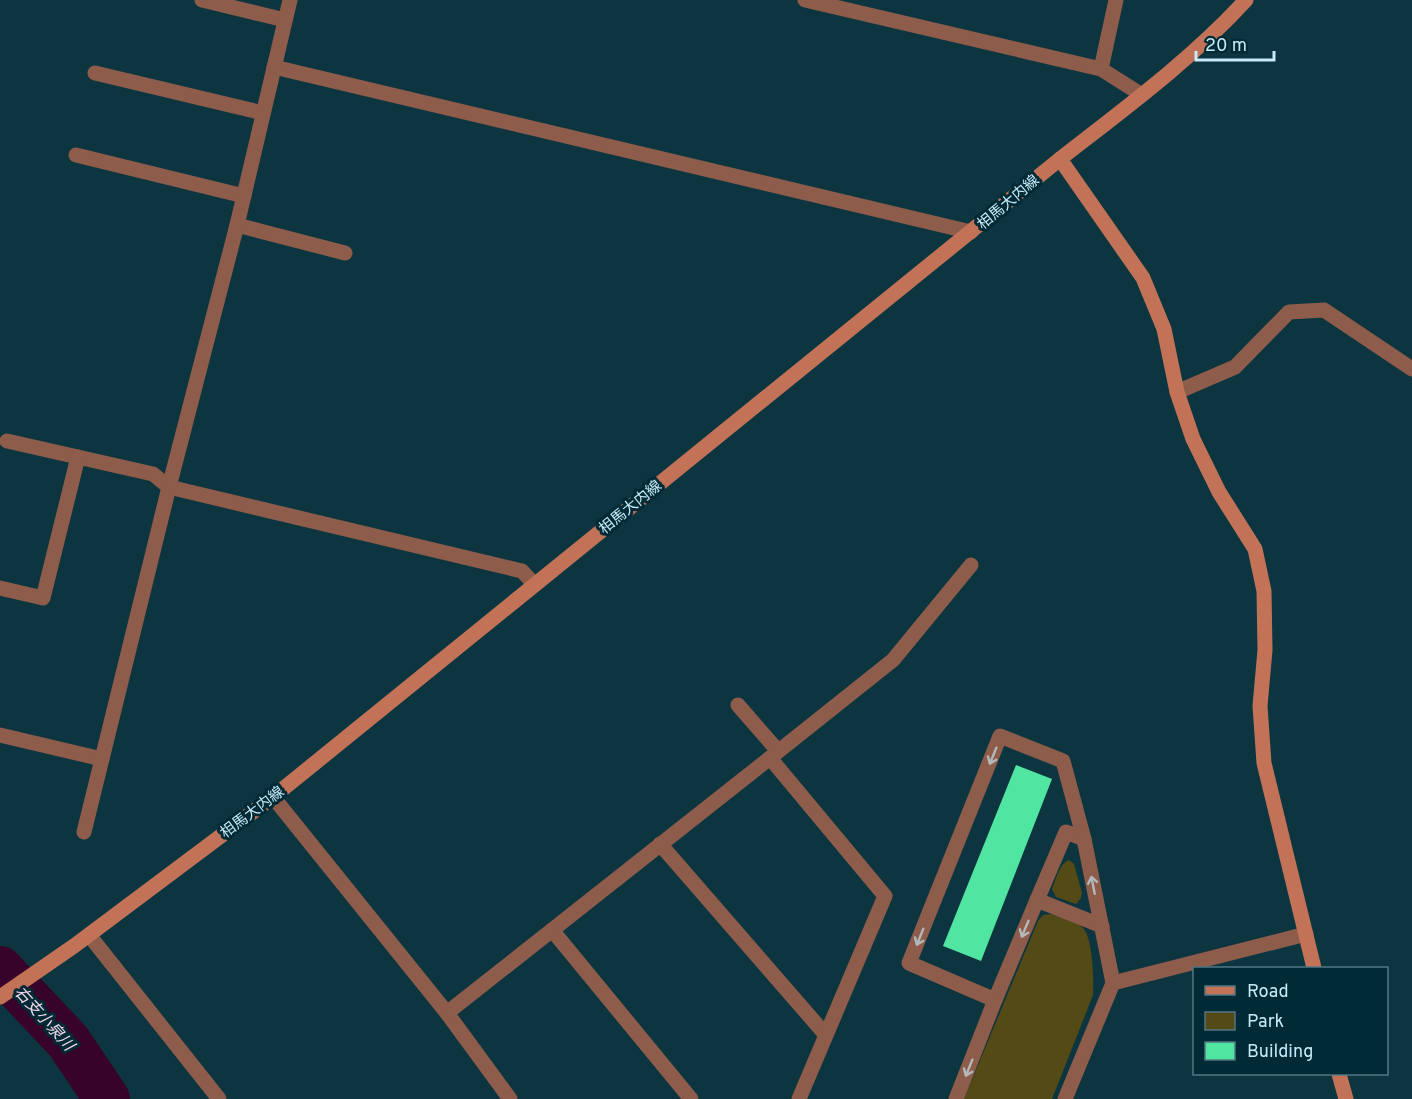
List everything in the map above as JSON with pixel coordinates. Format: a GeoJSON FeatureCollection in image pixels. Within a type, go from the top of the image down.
{"type":"FeatureCollection","features":[{"type":"Feature","properties":{"kind":"main road","name":"相馬大内線"},"geometry":{"type":"LineString","coordinates":[[0,997],[74,946],[273,797],[1142,95],[1226,22],[1246,0]]}},
{"type":"Feature","properties":{"kind":"main road"},"geometry":{"type":"LineString","coordinates":[[1060,159],[1143,278],[1164,328],[1177,392],[1193,439],[1219,492],[1255,549],[1264,591],[1265,650],[1260,706],[1264,763],[1314,967]]}},
{"type":"Feature","properties":{"kind":"main road"},"geometry":{"type":"LineString","coordinates":[[1340,1075],[1346,1099]]}},
{"type":"Feature","properties":{"kind":"street"},"geometry":{"type":"LineString","coordinates":[[202,0],[285,20]]}},
{"type":"Feature","properties":{"kind":"street"},"geometry":{"type":"LineString","coordinates":[[84,832],[169,487],[237,225],[290,0]]}},
{"type":"Feature","properties":{"kind":"street"},"geometry":{"type":"LineString","coordinates":[[805,0],[1101,69],[1142,95]]}},
{"type":"Feature","properties":{"kind":"street"},"geometry":{"type":"LineString","coordinates":[[1101,69],[1116,0]]}},
{"type":"Feature","properties":{"kind":"street"},"geometry":{"type":"LineString","coordinates":[[274,67],[971,232]]}},
{"type":"Feature","properties":{"kind":"street"},"geometry":{"type":"LineString","coordinates":[[95,73],[263,113]]}},
{"type":"Feature","properties":{"kind":"street"},"geometry":{"type":"LineString","coordinates":[[76,155],[244,196]]}},
{"type":"Feature","properties":{"kind":"street"},"geometry":{"type":"LineString","coordinates":[[237,225],[345,253]]}},
{"type":"Feature","properties":{"kind":"street"},"geometry":{"type":"LineString","coordinates":[[1177,392],[1235,367],[1289,312],[1324,310],[1412,369]]}},
{"type":"Feature","properties":{"kind":"street"},"geometry":{"type":"LineString","coordinates":[[7,441],[153,474],[169,487],[522,571],[534,584]]}},
{"type":"Feature","properties":{"kind":"street"},"geometry":{"type":"LineString","coordinates":[[0,588],[43,598],[78,457]]}},
{"type":"Feature","properties":{"kind":"street"},"geometry":{"type":"LineString","coordinates":[[447,1013],[893,660],[971,565]]}},
{"type":"Feature","properties":{"kind":"street"},"geometry":{"type":"LineString","coordinates":[[738,705],[885,896],[799,1099]]}},
{"type":"Feature","properties":{"kind":"street"},"geometry":{"type":"LineString","coordinates":[[0,735],[102,759]]}},
{"type":"Feature","properties":{"kind":"street"},"geometry":{"type":"LineString","coordinates":[[995,1000],[909,963],[1000,736],[1063,761],[1084,839],[1113,983],[1065,1099]]}},
{"type":"Feature","properties":{"kind":"street"},"geometry":{"type":"LineString","coordinates":[[273,797],[447,1013],[507,1098]]}},
{"type":"Feature","properties":{"kind":"street"},"geometry":{"type":"LineString","coordinates":[[956,1099],[1066,832],[1084,839]]}},
{"type":"Feature","properties":{"kind":"street"},"geometry":{"type":"LineString","coordinates":[[660,844],[825,1034]]}},
{"type":"Feature","properties":{"kind":"street"},"geometry":{"type":"LineString","coordinates":[[1037,900],[1102,927]]}},
{"type":"Feature","properties":{"kind":"street"},"geometry":{"type":"LineString","coordinates":[[552,930],[691,1099]]}},
{"type":"Feature","properties":{"kind":"street"},"geometry":{"type":"LineString","coordinates":[[1113,983],[1306,934]]}},
{"type":"Feature","properties":{"kind":"street"},"geometry":{"type":"LineString","coordinates":[[89,935],[219,1099]]}},
{"type":"Feature","properties":{"kind":"green space"},"geometry":{"type":"Polygon","coordinates":[[[1069,860],[1074,864],[1082,893],[1076,904],[1056,897],[1052,889],[1060,869],[1069,860]]]}},
{"type":"Feature","properties":{"kind":"green space"},"geometry":{"type":"Polygon","coordinates":[[[1052,914],[1076,923],[1086,932],[1092,959],[1093,995],[1052,1099],[964,1099],[1038,921],[1043,915],[1052,914]]]}},
{"type":"Feature","properties":{"kind":"building"},"geometry":{"type":"Polygon","coordinates":[[[1016,765],[1052,779],[981,961],[943,946],[1016,765]]]}},
{"type":"Feature","properties":{"kind":"waterway","name":"右支小泉川"},"geometry":{"type":"LineString","coordinates":[[0,969],[68,1041],[107,1099]]}}]}
